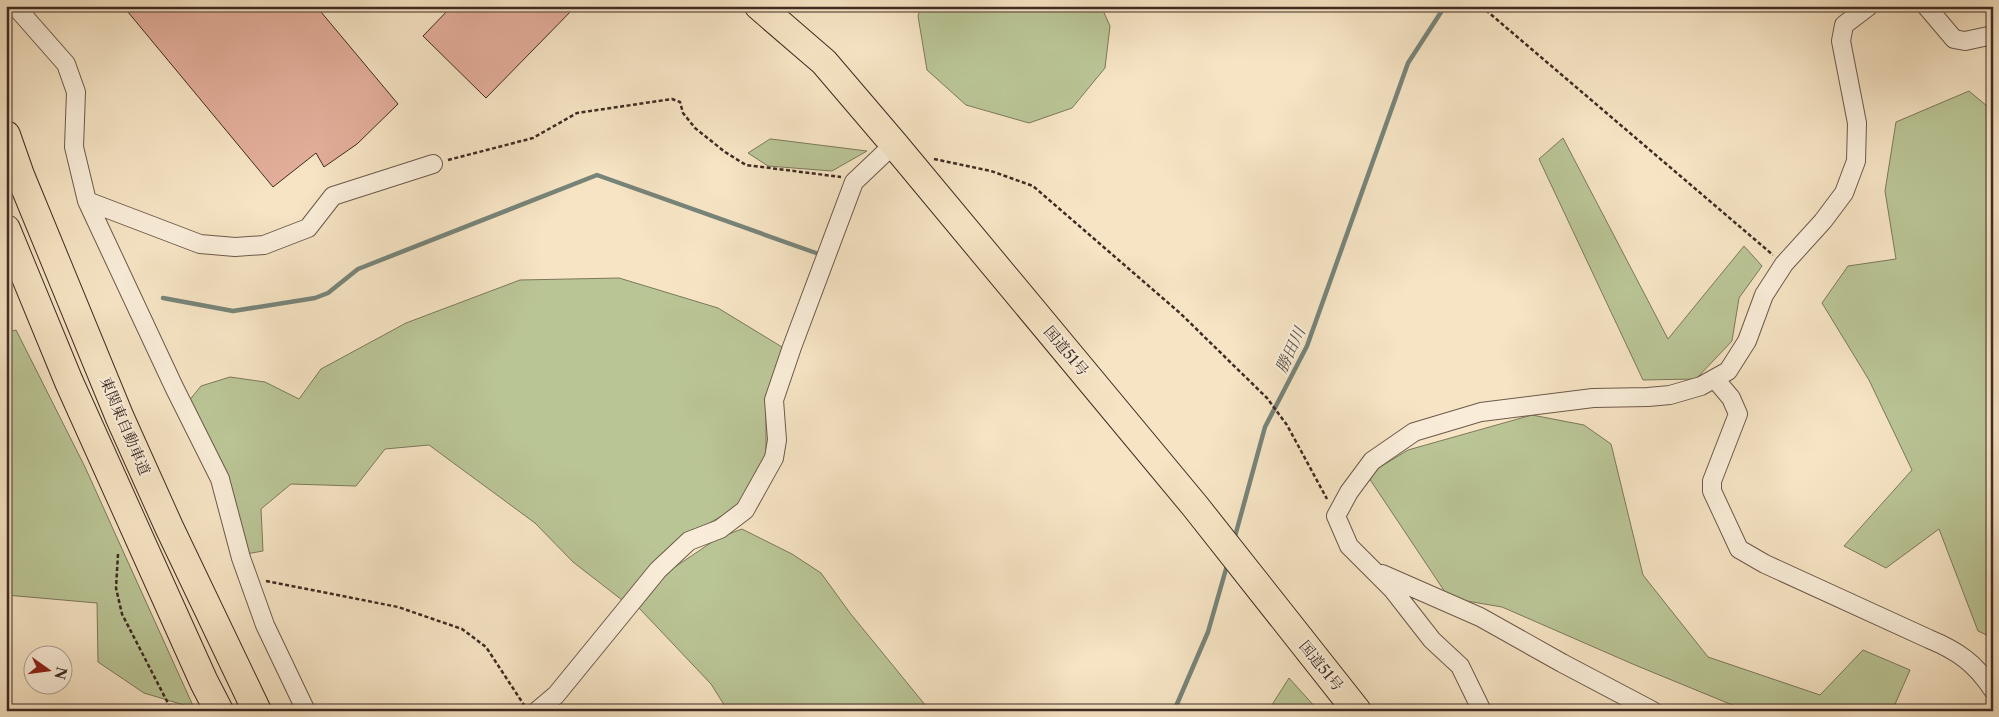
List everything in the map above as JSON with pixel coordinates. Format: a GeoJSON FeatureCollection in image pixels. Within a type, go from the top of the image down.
{"type":"FeatureCollection","features":[{"type":"Feature","properties":{"kind":"highway","name":"国道51号"},"geometry":{"type":"LineString","coordinates":[[759,6],[824,62],[898,149],[1195,506],[1356,711]]}},
{"type":"Feature","properties":{"kind":"highway","name":"東関東自動車道"},"geometry":{"type":"LineString","coordinates":[[6,135],[20,175],[120,418],[169,527],[257,711]]}},
{"type":"Feature","properties":{"kind":"highway"},"geometry":{"type":"LineString","coordinates":[[6,229],[69,382],[150,564],[219,711]]}},
{"type":"Feature","properties":{"kind":"street"},"geometry":{"type":"LineString","coordinates":[[15,6],[66,64],[76,92],[74,147],[87,202],[220,480],[241,558],[265,625],[306,711]]}},
{"type":"Feature","properties":{"kind":"street"},"geometry":{"type":"LineString","coordinates":[[1482,711],[1460,666],[1432,640],[1393,590],[1349,546],[1336,516],[1349,492],[1372,462],[1414,432],[1482,412],[1593,398],[1648,397],[1670,394],[1701,386],[1728,371],[1747,341],[1764,295],[1784,264],[1823,221],[1844,194],[1856,161],[1857,123],[1841,41],[1844,25],[1869,6]]}},
{"type":"Feature","properties":{"kind":"street"},"geometry":{"type":"LineString","coordinates":[[1926,6],[1954,39],[1965,41],[1993,35]]}},
{"type":"Feature","properties":{"kind":"street"},"geometry":{"type":"LineString","coordinates":[[538,711],[556,695],[658,570],[689,541],[720,529],[745,510],[774,458],[777,440],[774,400],[795,338],[854,182],[898,149]]}},
{"type":"Feature","properties":{"kind":"street"},"geometry":{"type":"LineString","coordinates":[[87,202],[200,244],[235,247],[264,245],[308,228],[334,196],[433,164]]}},
{"type":"Feature","properties":{"kind":"street"},"geometry":{"type":"LineString","coordinates":[[1715,378],[1731,398],[1738,414],[1712,481],[1712,492],[1739,549],[1765,564],[1928,639],[1952,648],[1974,666],[1993,690]]}},
{"type":"Feature","properties":{"kind":"street"},"geometry":{"type":"LineString","coordinates":[[1374,571],[1480,617],[1653,711]]}},
{"type":"Feature","properties":{"kind":"path"},"geometry":{"type":"LineString","coordinates":[[1481,6],[1784,264]]}},
{"type":"Feature","properties":{"kind":"path"},"geometry":{"type":"LineString","coordinates":[[433,164],[533,138],[577,113],[672,99],[680,102],[684,113],[695,128],[725,152],[746,165],[857,179]]}},
{"type":"Feature","properties":{"kind":"path"},"geometry":{"type":"LineString","coordinates":[[898,149],[991,171],[1033,186],[1180,314],[1271,404],[1288,425],[1336,516]]}},
{"type":"Feature","properties":{"kind":"path"},"geometry":{"type":"LineString","coordinates":[[118,554],[116,588],[122,614],[172,711]]}},
{"type":"Feature","properties":{"kind":"path"},"geometry":{"type":"LineString","coordinates":[[249,578],[383,603],[462,629],[486,647],[528,711]]}},
{"type":"Feature","properties":{"kind":"green space"},"geometry":{"type":"Polygon","coordinates":[[[921,6],[1101,6],[1110,26],[1105,68],[1072,108],[1029,123],[966,105],[927,70],[918,16],[921,6]]]}},
{"type":"Feature","properties":{"kind":"green space"},"geometry":{"type":"Polygon","coordinates":[[[1969,91],[1993,111],[1993,391],[1990,392],[1988,459],[1993,507],[1993,638],[1978,631],[1939,529],[1886,568],[1844,546],[1912,470],[1869,380],[1822,303],[1848,266],[1896,259],[1885,191],[1896,122],[1969,91]]]}},
{"type":"Feature","properties":{"kind":"green space"},"geometry":{"type":"Polygon","coordinates":[[[1563,138],[1668,339],[1744,246],[1762,266],[1739,298],[1732,341],[1696,379],[1643,380],[1539,159],[1563,138]]]}},
{"type":"Feature","properties":{"kind":"green space"},"geometry":{"type":"Polygon","coordinates":[[[770,139],[867,151],[832,171],[768,166],[748,153],[770,139]]]}},
{"type":"Feature","properties":{"kind":"green space"},"geometry":{"type":"Polygon","coordinates":[[[619,278],[718,308],[782,347],[766,411],[766,462],[738,507],[686,536],[622,600],[573,562],[535,523],[429,445],[385,449],[356,486],[291,484],[261,509],[263,551],[246,554],[188,402],[201,386],[230,377],[265,382],[299,399],[321,369],[406,323],[520,280],[619,278]]]}},
{"type":"Feature","properties":{"kind":"green space"},"geometry":{"type":"Polygon","coordinates":[[[16,330],[85,467],[194,708],[144,693],[98,662],[97,603],[6,595],[6,333],[16,330]]]}},
{"type":"Feature","properties":{"kind":"green space"},"geometry":{"type":"Polygon","coordinates":[[[1532,415],[1584,425],[1611,444],[1643,575],[1708,657],[1820,695],[1863,650],[1910,670],[1892,711],[1747,711],[1502,607],[1449,598],[1367,475],[1408,450],[1532,415]]]}},
{"type":"Feature","properties":{"kind":"green space"},"geometry":{"type":"Polygon","coordinates":[[[742,529],[792,554],[821,573],[850,613],[926,706],[927,711],[728,711],[711,684],[639,608],[669,571],[718,538],[742,529]]]}},
{"type":"Feature","properties":{"kind":"green space"},"geometry":{"type":"Polygon","coordinates":[[[1289,678],[1316,708],[1305,709],[1305,711],[1268,711],[1289,678]]]}},
{"type":"Feature","properties":{"kind":"building"},"geometry":{"type":"Polygon","coordinates":[[[123,6],[316,6],[398,104],[357,144],[324,167],[316,153],[273,187],[123,6]]]}},
{"type":"Feature","properties":{"kind":"building"},"geometry":{"type":"Polygon","coordinates":[[[452,6],[576,6],[486,98],[423,36],[452,6]]]}},
{"type":"Feature","properties":{"kind":"waterway","name":"勝田川"},"geometry":{"type":"LineString","coordinates":[[1234,540],[1265,427],[1307,346],[1408,63],[1445,6]]}},
{"type":"Feature","properties":{"kind":"waterway"},"geometry":{"type":"LineString","coordinates":[[163,298],[233,311],[315,298],[328,293],[358,269],[597,175],[816,253]]}},
{"type":"Feature","properties":{"kind":"waterway","name":"勝田川"},"geometry":{"type":"LineString","coordinates":[[1174,711],[1208,632],[1228,562]]}}]}
